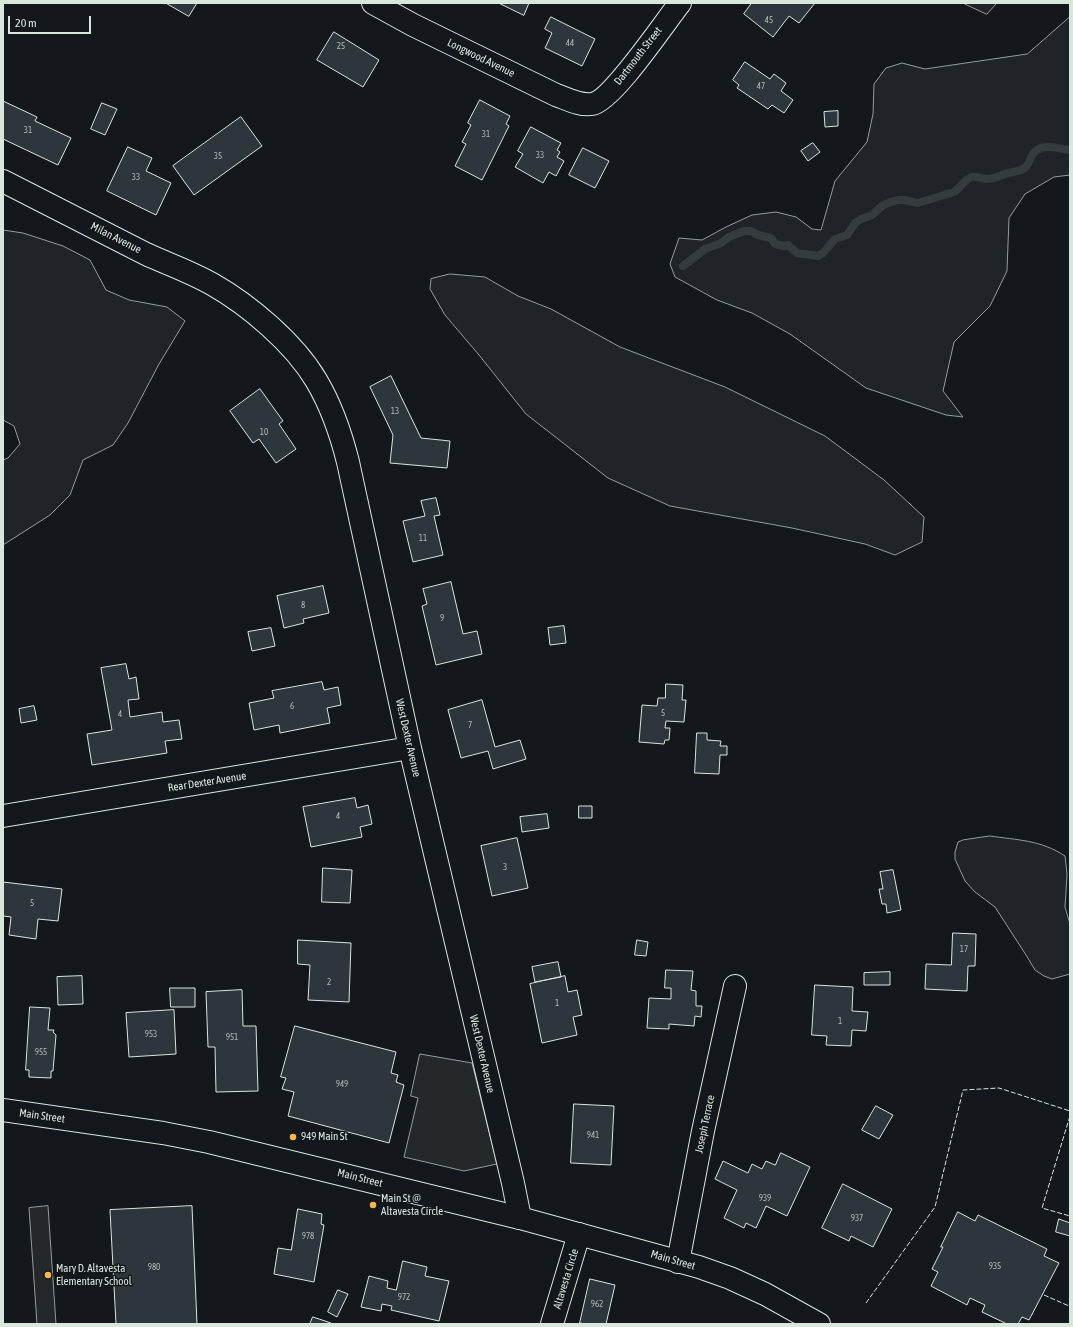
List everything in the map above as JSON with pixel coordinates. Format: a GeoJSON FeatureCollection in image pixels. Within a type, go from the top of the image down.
{"type":"FeatureCollection","features":[{"type":"Feature","properties":{"kind":"street","name":"Longwood Avenue"},"geometry":{"type":"LineString","coordinates":[[373,3],[414,25],[556,95],[578,103],[592,104]]}},
{"type":"Feature","properties":{"kind":"street","name":"Dartmouth Street"},"geometry":{"type":"LineString","coordinates":[[592,104],[604,97],[625,76],[680,3]]}},
{"type":"Feature","properties":{"kind":"street","name":"Milan Avenue"},"geometry":{"type":"LineString","coordinates":[[3,181],[147,254],[189,272],[230,296]]}},
{"type":"Feature","properties":{"kind":"street","name":"West Dexter Avenue"},"geometry":{"type":"LineString","coordinates":[[230,296],[275,330],[294,351],[316,380],[344,444],[410,748],[520,1218]]}},
{"type":"Feature","properties":{"kind":"street","name":"Rear Dexter Avenue"},"geometry":{"type":"LineString","coordinates":[[3,816],[410,748]]}},
{"type":"Feature","properties":{"kind":"street","name":"Joseph Terrace"},"geometry":{"type":"LineString","coordinates":[[678,1262],[703,1131],[735,986]]}},
{"type":"Feature","properties":{"kind":"street","name":"Main Street"},"geometry":{"type":"LineString","coordinates":[[3,1110],[163,1133],[209,1142],[520,1218],[720,1274],[741,1282],[765,1294],[819,1324]]}},
{"type":"Feature","properties":{"kind":"street","name":"Altavesta Circle"},"geometry":{"type":"LineString","coordinates":[[552,1324],[579,1234]]}},
{"type":"Feature","properties":{"kind":"shaded area"},"geometry":{"type":"Polygon","coordinates":[[[963,3],[997,3],[987,14],[963,3]]]}},
{"type":"Feature","properties":{"kind":"shaded area"},"geometry":{"type":"Polygon","coordinates":[[[1070,17],[1070,175],[1054,177],[1025,194],[1009,218],[1007,271],[990,306],[954,342],[943,391],[963,417],[946,415],[866,388],[790,334],[752,313],[717,300],[675,277],[670,264],[679,238],[702,240],[752,215],[776,212],[796,217],[812,229],[821,230],[835,181],[867,142],[873,114],[874,84],[886,68],[902,63],[925,69],[1027,54],[1070,17]]]}},
{"type":"Feature","properties":{"kind":"shaded area"},"geometry":{"type":"Polygon","coordinates":[[[3,230],[23,233],[63,246],[90,260],[106,290],[129,300],[167,307],[185,321],[159,364],[128,423],[113,445],[83,460],[70,495],[50,515],[3,545],[3,460],[8,458],[20,444],[14,426],[3,420],[3,230]]]}},
{"type":"Feature","properties":{"kind":"shaded area"},"geometry":{"type":"Polygon","coordinates":[[[450,274],[485,277],[518,296],[551,309],[620,347],[725,387],[825,436],[884,480],[924,517],[922,542],[895,555],[865,544],[792,528],[670,506],[608,478],[526,414],[445,315],[430,289],[431,279],[450,274]]]}},
{"type":"Feature","properties":{"kind":"shaded area"},"geometry":{"type":"Polygon","coordinates":[[[990,836],[1038,844],[1065,856],[1067,874],[1065,907],[1070,924],[1070,974],[1052,979],[1035,970],[995,907],[975,892],[965,881],[955,859],[955,852],[958,842],[990,836]]]}},
{"type":"Feature","properties":{"kind":"shaded area"},"geometry":{"type":"Polygon","coordinates":[[[420,1054],[472,1063],[497,1164],[464,1171],[404,1157],[418,1098],[411,1096],[420,1054]]]}},
{"type":"Feature","properties":{"kind":"shaded area"},"geometry":{"type":"Polygon","coordinates":[[[48,1206],[56,1324],[37,1324],[29,1208],[48,1206]]]}},
{"type":"Feature","properties":{"kind":"building"},"geometry":{"type":"Polygon","coordinates":[[[166,3],[197,3],[189,16],[166,3]]]}},
{"type":"Feature","properties":{"kind":"building"},"geometry":{"type":"Polygon","coordinates":[[[499,3],[529,3],[524,15],[499,3]]]}},
{"type":"Feature","properties":{"kind":"building"},"geometry":{"type":"Polygon","coordinates":[[[752,3],[815,3],[799,23],[789,16],[773,37],[744,14],[752,3]]]}},
{"type":"Feature","properties":{"kind":"building"},"geometry":{"type":"Polygon","coordinates":[[[551,17],[595,39],[582,66],[545,48],[552,33],[545,29],[551,17]]]}},
{"type":"Feature","properties":{"kind":"building"},"geometry":{"type":"Polygon","coordinates":[[[334,32],[379,60],[363,87],[317,60],[334,32]]]}},
{"type":"Feature","properties":{"kind":"building"},"geometry":{"type":"Polygon","coordinates":[[[745,62],[770,79],[774,74],[786,83],[781,91],[793,100],[784,113],[772,105],[768,109],[737,88],[739,85],[733,80],[745,62]]]}},
{"type":"Feature","properties":{"kind":"building"},"geometry":{"type":"Polygon","coordinates":[[[480,100],[510,116],[506,124],[509,126],[482,180],[455,166],[466,144],[462,142],[471,125],[468,123],[480,100]]]}},
{"type":"Feature","properties":{"kind":"building"},"geometry":{"type":"Polygon","coordinates":[[[3,101],[37,117],[35,121],[71,138],[58,165],[3,139],[3,101]]]}},
{"type":"Feature","properties":{"kind":"building"},"geometry":{"type":"Polygon","coordinates":[[[102,103],[117,109],[105,135],[91,129],[102,103]]]}},
{"type":"Feature","properties":{"kind":"building"},"geometry":{"type":"Polygon","coordinates":[[[838,111],[838,126],[825,127],[824,112],[838,111]]]}},
{"type":"Feature","properties":{"kind":"building"},"geometry":{"type":"Polygon","coordinates":[[[241,117],[262,146],[194,195],[173,166],[241,117]]]}},
{"type":"Feature","properties":{"kind":"building"},"geometry":{"type":"Polygon","coordinates":[[[531,127],[561,143],[557,150],[560,152],[557,157],[564,161],[556,176],[549,172],[543,183],[515,167],[523,154],[518,151],[531,127]]]}},
{"type":"Feature","properties":{"kind":"building"},"geometry":{"type":"Polygon","coordinates":[[[813,143],[820,152],[808,161],[801,151],[813,143]]]}},
{"type":"Feature","properties":{"kind":"building"},"geometry":{"type":"Polygon","coordinates":[[[128,147],[152,158],[146,171],[171,183],[156,215],[107,191],[128,147]]]}},
{"type":"Feature","properties":{"kind":"building"},"geometry":{"type":"Polygon","coordinates":[[[583,148],[609,161],[595,188],[569,175],[583,148]]]}},
{"type":"Feature","properties":{"kind":"building"},"geometry":{"type":"Polygon","coordinates":[[[391,376],[421,438],[450,441],[447,468],[390,463],[393,435],[370,387],[391,376]]]}},
{"type":"Feature","properties":{"kind":"building"},"geometry":{"type":"Polygon","coordinates":[[[260,389],[283,421],[279,424],[296,449],[276,463],[259,439],[253,443],[230,411],[260,389]]]}},
{"type":"Feature","properties":{"kind":"building"},"geometry":{"type":"Polygon","coordinates":[[[436,498],[440,515],[434,516],[443,555],[413,562],[403,521],[425,516],[421,501],[436,498]]]}},
{"type":"Feature","properties":{"kind":"building"},"geometry":{"type":"Polygon","coordinates":[[[451,582],[463,634],[477,631],[482,654],[436,665],[422,606],[427,604],[423,589],[451,582]]]}},
{"type":"Feature","properties":{"kind":"building"},"geometry":{"type":"Polygon","coordinates":[[[323,586],[329,613],[303,619],[304,623],[284,628],[277,596],[323,586]]]}},
{"type":"Feature","properties":{"kind":"building"},"geometry":{"type":"Polygon","coordinates":[[[564,626],[566,643],[550,645],[548,628],[564,626]]]}},
{"type":"Feature","properties":{"kind":"building"},"geometry":{"type":"Polygon","coordinates":[[[271,628],[275,646],[252,651],[248,632],[271,628]]]}},
{"type":"Feature","properties":{"kind":"building"},"geometry":{"type":"Polygon","coordinates":[[[126,664],[129,679],[136,677],[139,699],[128,700],[130,717],[162,712],[163,722],[179,720],[182,739],[165,741],[167,753],[92,765],[87,734],[112,730],[101,668],[126,664]]]}},
{"type":"Feature","properties":{"kind":"building"},"geometry":{"type":"Polygon","coordinates":[[[322,682],[324,690],[338,687],[341,705],[327,708],[330,723],[280,733],[279,725],[254,730],[249,703],[274,698],[272,691],[322,682]]]}},
{"type":"Feature","properties":{"kind":"building"},"geometry":{"type":"Polygon","coordinates":[[[666,684],[683,685],[682,700],[686,700],[684,722],[666,721],[665,728],[670,728],[669,740],[665,740],[664,744],[639,742],[642,705],[657,706],[658,698],[665,698],[666,684]]]}},
{"type":"Feature","properties":{"kind":"building"},"geometry":{"type":"Polygon","coordinates":[[[482,700],[495,747],[520,740],[526,759],[493,769],[488,751],[461,758],[448,710],[482,700]]]}},
{"type":"Feature","properties":{"kind":"building"},"geometry":{"type":"Polygon","coordinates":[[[34,706],[37,720],[21,723],[19,709],[34,706]]]}},
{"type":"Feature","properties":{"kind":"building"},"geometry":{"type":"Polygon","coordinates":[[[697,733],[707,733],[707,740],[721,741],[720,746],[727,746],[727,755],[720,755],[719,774],[695,773],[697,733]]]}},
{"type":"Feature","properties":{"kind":"building"},"geometry":{"type":"Polygon","coordinates":[[[355,798],[357,808],[368,805],[372,824],[360,827],[362,837],[311,847],[303,807],[355,798]]]}},
{"type":"Feature","properties":{"kind":"building"},"geometry":{"type":"Polygon","coordinates":[[[579,806],[592,806],[592,818],[579,818],[579,806]]]}},
{"type":"Feature","properties":{"kind":"building"},"geometry":{"type":"Polygon","coordinates":[[[547,814],[549,828],[522,832],[520,817],[547,814]]]}},
{"type":"Feature","properties":{"kind":"building"},"geometry":{"type":"Polygon","coordinates":[[[517,838],[528,888],[492,896],[481,846],[517,838]]]}},
{"type":"Feature","properties":{"kind":"building"},"geometry":{"type":"Polygon","coordinates":[[[323,868],[352,870],[350,903],[322,902],[323,868]]]}},
{"type":"Feature","properties":{"kind":"building"},"geometry":{"type":"Polygon","coordinates":[[[893,870],[901,910],[887,913],[886,904],[882,904],[879,889],[883,889],[880,872],[893,870]]]}},
{"type":"Feature","properties":{"kind":"building"},"geometry":{"type":"Polygon","coordinates":[[[3,882],[62,889],[58,921],[38,919],[36,939],[9,935],[11,917],[3,916],[3,882]]]}},
{"type":"Feature","properties":{"kind":"building"},"geometry":{"type":"Polygon","coordinates":[[[953,933],[976,934],[975,966],[968,966],[967,991],[925,989],[926,964],[951,965],[953,933]]]}},
{"type":"Feature","properties":{"kind":"building"},"geometry":{"type":"Polygon","coordinates":[[[298,940],[351,943],[349,1002],[308,1000],[310,965],[298,964],[298,940]]]}},
{"type":"Feature","properties":{"kind":"building"},"geometry":{"type":"Polygon","coordinates":[[[637,940],[648,942],[646,956],[635,955],[637,940]]]}},
{"type":"Feature","properties":{"kind":"building"},"geometry":{"type":"Polygon","coordinates":[[[558,962],[561,977],[535,982],[532,967],[558,962]]]}},
{"type":"Feature","properties":{"kind":"building"},"geometry":{"type":"Polygon","coordinates":[[[666,970],[693,971],[691,990],[696,991],[696,1006],[702,1006],[701,1017],[695,1016],[694,1026],[669,1024],[669,1029],[647,1028],[649,998],[671,999],[671,988],[665,988],[666,970]]]}},
{"type":"Feature","properties":{"kind":"building"},"geometry":{"type":"Polygon","coordinates":[[[890,972],[890,985],[864,985],[864,973],[890,972]]]}},
{"type":"Feature","properties":{"kind":"building"},"geometry":{"type":"Polygon","coordinates":[[[82,976],[83,1004],[58,1005],[57,977],[82,976]]]}},
{"type":"Feature","properties":{"kind":"building"},"geometry":{"type":"Polygon","coordinates":[[[565,976],[568,992],[577,990],[582,1015],[573,1017],[577,1035],[542,1043],[530,984],[565,976]]]}},
{"type":"Feature","properties":{"kind":"building"},"geometry":{"type":"Polygon","coordinates":[[[815,985],[853,987],[852,1011],[868,1012],[866,1031],[852,1030],[851,1046],[826,1045],[827,1036],[812,1035],[815,985]]]}},
{"type":"Feature","properties":{"kind":"building"},"geometry":{"type":"Polygon","coordinates":[[[170,988],[195,988],[195,1007],[171,1007],[170,988]]]}},
{"type":"Feature","properties":{"kind":"building"},"geometry":{"type":"Polygon","coordinates":[[[242,990],[243,1026],[256,1026],[258,1091],[216,1092],[215,1047],[208,1047],[206,992],[242,990]]]}},
{"type":"Feature","properties":{"kind":"building"},"geometry":{"type":"Polygon","coordinates":[[[30,1007],[50,1008],[48,1030],[54,1030],[53,1032],[56,1035],[51,1078],[29,1077],[29,1070],[26,1070],[30,1007]]]}},
{"type":"Feature","properties":{"kind":"building"},"geometry":{"type":"Polygon","coordinates":[[[174,1010],[176,1054],[129,1057],[126,1013],[174,1010]]]}},
{"type":"Feature","properties":{"kind":"building"},"geometry":{"type":"Polygon","coordinates":[[[295,1026],[396,1052],[391,1073],[398,1075],[396,1082],[404,1085],[389,1143],[288,1116],[294,1092],[282,1089],[286,1078],[281,1077],[295,1026]]]}},
{"type":"Feature","properties":{"kind":"building"},"geometry":{"type":"Polygon","coordinates":[[[574,1104],[614,1106],[611,1165],[571,1163],[574,1104]]]}},
{"type":"Feature","properties":{"kind":"building"},"geometry":{"type":"Polygon","coordinates":[[[876,1106],[893,1115],[879,1139],[862,1130],[876,1106]]]}},
{"type":"Feature","properties":{"kind":"building"},"geometry":{"type":"Polygon","coordinates":[[[781,1153],[810,1167],[787,1216],[766,1206],[756,1228],[746,1223],[744,1228],[724,1218],[737,1190],[715,1179],[723,1161],[748,1173],[752,1164],[762,1169],[766,1161],[775,1165],[781,1153]]]}},
{"type":"Feature","properties":{"kind":"building"},"geometry":{"type":"Polygon","coordinates":[[[843,1184],[892,1209],[873,1247],[851,1236],[849,1241],[822,1228],[843,1184]]]}},
{"type":"Feature","properties":{"kind":"building"},"geometry":{"type":"Polygon","coordinates":[[[192,1206],[197,1324],[116,1324],[110,1210],[192,1206]]]}},
{"type":"Feature","properties":{"kind":"building"},"geometry":{"type":"Polygon","coordinates":[[[298,1209],[322,1214],[321,1224],[324,1225],[314,1282],[274,1274],[278,1248],[291,1250],[298,1209]]]}},
{"type":"Feature","properties":{"kind":"building"},"geometry":{"type":"Polygon","coordinates":[[[958,1212],[975,1221],[978,1215],[1047,1249],[1044,1256],[1059,1263],[1029,1320],[1022,1317],[1018,1324],[1007,1324],[982,1312],[985,1305],[970,1298],[967,1305],[931,1286],[938,1272],[932,1269],[958,1212]]]}},
{"type":"Feature","properties":{"kind":"building"},"geometry":{"type":"Polygon","coordinates":[[[1059,1219],[1070,1223],[1070,1236],[1056,1232],[1059,1219]]]}},
{"type":"Feature","properties":{"kind":"building"},"geometry":{"type":"Polygon","coordinates":[[[403,1261],[427,1267],[425,1276],[449,1281],[439,1321],[391,1310],[392,1306],[382,1304],[381,1311],[361,1307],[369,1276],[388,1281],[387,1288],[396,1290],[403,1261]]]}},
{"type":"Feature","properties":{"kind":"building"},"geometry":{"type":"Polygon","coordinates":[[[590,1279],[615,1285],[606,1324],[580,1323],[590,1279]]]}},
{"type":"Feature","properties":{"kind":"building"},"geometry":{"type":"Polygon","coordinates":[[[338,1290],[348,1294],[337,1317],[328,1312],[338,1290]]]}},
{"type":"Feature","properties":{"kind":"building"},"geometry":{"type":"Polygon","coordinates":[[[313,1317],[331,1323],[331,1324],[310,1324],[313,1317]]]}},
{"type":"Feature","properties":{"kind":"waterway"},"geometry":{"type":"LineString","coordinates":[[683,266],[705,249],[721,243],[729,237],[744,231],[751,231],[758,235],[771,238],[775,244],[784,246],[788,245],[797,253],[818,256],[823,253],[835,239],[847,235],[855,223],[872,215],[888,203],[898,200],[918,203],[954,192],[972,177],[990,179],[1021,170],[1026,167],[1034,152],[1041,148],[1049,147],[1070,150]]}},
{"type":"Feature","properties":{"kind":"fence"},"geometry":{"type":"LineString","coordinates":[[866,1303],[935,1207],[963,1090],[999,1088],[1070,1111]]}},
{"type":"Feature","properties":{"kind":"fence"},"geometry":{"type":"LineString","coordinates":[[1070,1116],[1042,1208],[1070,1216]]}},
{"type":"Feature","properties":{"kind":"fence"},"geometry":{"type":"LineString","coordinates":[[1044,1295],[1069,1306],[1070,1301]]}},
{"type":"Feature","properties":{"kind":"place","name":"949 Main St"},"geometry":{"type":"Point","coordinates":[293,1137]}},
{"type":"Feature","properties":{"kind":"place","name":"Main St @ Altavesta Circle"},"geometry":{"type":"Point","coordinates":[373,1205]}},
{"type":"Feature","properties":{"kind":"place","name":"Mary D. Altavesta Elementary School"},"geometry":{"type":"Point","coordinates":[48,1275]}}]}
